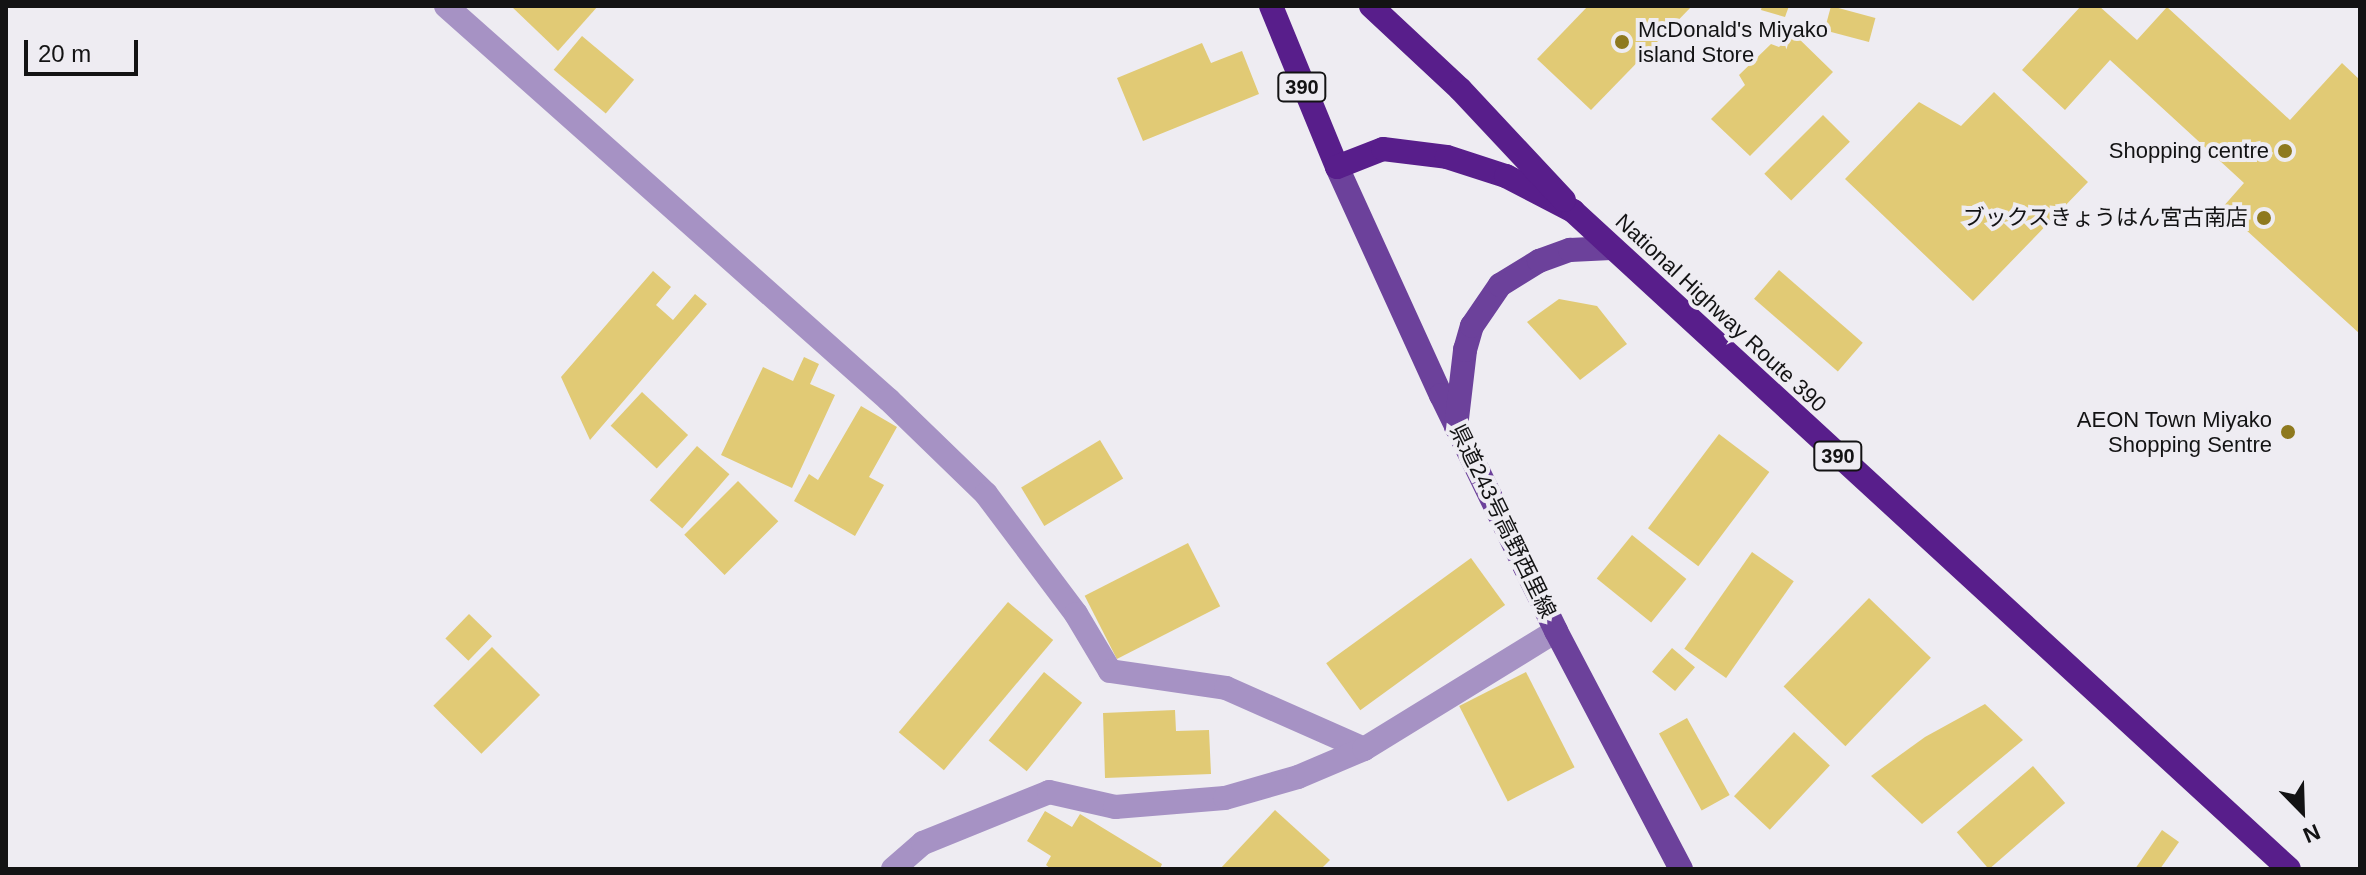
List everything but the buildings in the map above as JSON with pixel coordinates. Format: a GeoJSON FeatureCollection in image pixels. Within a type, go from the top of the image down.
{"type":"FeatureCollection","features":[{"type":"Feature","properties":{"kind":"highway","name":"390"},"geometry":{"type":"LineString","coordinates":[[1271,6],[1337,167]]}},
{"type":"Feature","properties":{"kind":"highway"},"geometry":{"type":"LineString","coordinates":[[1371,6],[1471,100],[1573,211]]}},
{"type":"Feature","properties":{"kind":"highway","name":"National Highway Route 390"},"geometry":{"type":"LineString","coordinates":[[1337,167],[1383,149],[1447,157],[1506,176],[1573,211],[2289,869]]}},
{"type":"Feature","properties":{"kind":"main road","name":"県道243号高野西里線"},"geometry":{"type":"LineString","coordinates":[[1337,167],[1456,427],[1556,631],[1681,869]]}},
{"type":"Feature","properties":{"kind":"main road"},"geometry":{"type":"LineString","coordinates":[[1456,427],[1465,350],[1472,326],[1500,285],[1539,261],[1570,250],[1611,248]]}},
{"type":"Feature","properties":{"kind":"street"},"geometry":{"type":"LineString","coordinates":[[446,6],[889,400],[986,494],[1076,614],[1110,671],[1226,688],[1364,749]]}},
{"type":"Feature","properties":{"kind":"street"},"geometry":{"type":"LineString","coordinates":[[893,869],[923,843],[1049,792],[1115,807],[1225,798],[1298,777],[1364,749],[1556,631]]}},
{"type":"Feature","properties":{"kind":"place","name":"McDonald's Miyako island Store"},"geometry":{"type":"Point","coordinates":[1622,42]}},
{"type":"Feature","properties":{"kind":"place","name":"Shopping centre"},"geometry":{"type":"Point","coordinates":[2285,151]}},
{"type":"Feature","properties":{"kind":"place","name":"ブックスきょうはん宮古南店"},"geometry":{"type":"Point","coordinates":[2264,218]}},
{"type":"Feature","properties":{"kind":"place","name":"AEON Town Miyako Shopping Sentre"},"geometry":{"type":"Point","coordinates":[2288,432]}}]}
